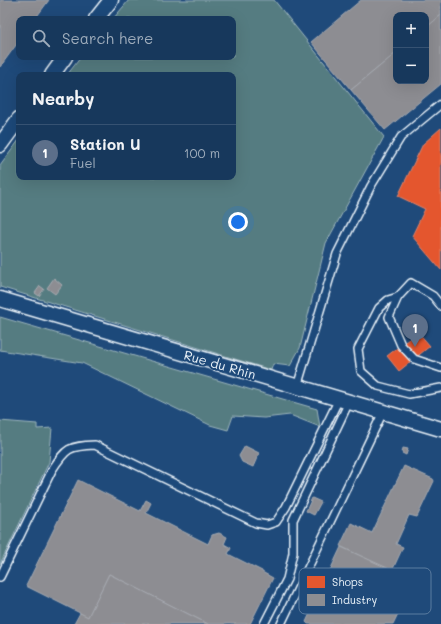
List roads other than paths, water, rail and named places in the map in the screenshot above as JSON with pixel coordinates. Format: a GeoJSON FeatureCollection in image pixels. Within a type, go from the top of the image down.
{"type":"FeatureCollection","features":[{"type":"Feature","properties":{"kind":"street"},"geometry":{"type":"LineString","coordinates":[[98,16],[111,0]]}},
{"type":"Feature","properties":{"kind":"street"},"geometry":{"type":"LineString","coordinates":[[54,72],[63,60]]}},
{"type":"Feature","properties":{"kind":"street"},"geometry":{"type":"LineString","coordinates":[[0,145],[16,123]]}},
{"type":"Feature","properties":{"kind":"street","name":"Rue du Rhin"},"geometry":{"type":"LineString","coordinates":[[0,299],[441,429]]}},
{"type":"Feature","properties":{"kind":"lane"},"geometry":{"type":"LineString","coordinates":[[297,387],[338,254],[371,186],[401,137],[441,104]]}},
{"type":"Feature","properties":{"kind":"lane"},"geometry":{"type":"LineString","coordinates":[[441,306],[433,296],[411,283],[398,297],[389,317],[401,345],[414,359],[441,368]]}},
{"type":"Feature","properties":{"kind":"lane"},"geometry":{"type":"LineString","coordinates":[[398,297],[388,300],[379,308],[358,349],[361,371],[378,386],[409,394],[441,388]]}},
{"type":"Feature","properties":{"kind":"lane"},"geometry":{"type":"LineString","coordinates":[[0,577],[52,470],[62,453],[77,446],[95,446],[256,523],[267,525],[276,522],[286,507],[344,401]]}},
{"type":"Feature","properties":{"kind":"lane"},"geometry":{"type":"LineString","coordinates":[[264,624],[287,579],[293,553],[293,520],[344,401]]}},
{"type":"Feature","properties":{"kind":"lane"},"geometry":{"type":"LineString","coordinates":[[308,568],[383,412]]}},
{"type":"Feature","properties":{"kind":"lane"},"geometry":{"type":"LineString","coordinates":[[281,624],[299,587]]}},
{"type":"Feature","properties":{"kind":"place","name":"Station U"},"geometry":{"type":"Point","coordinates":[415,347]}}]}
